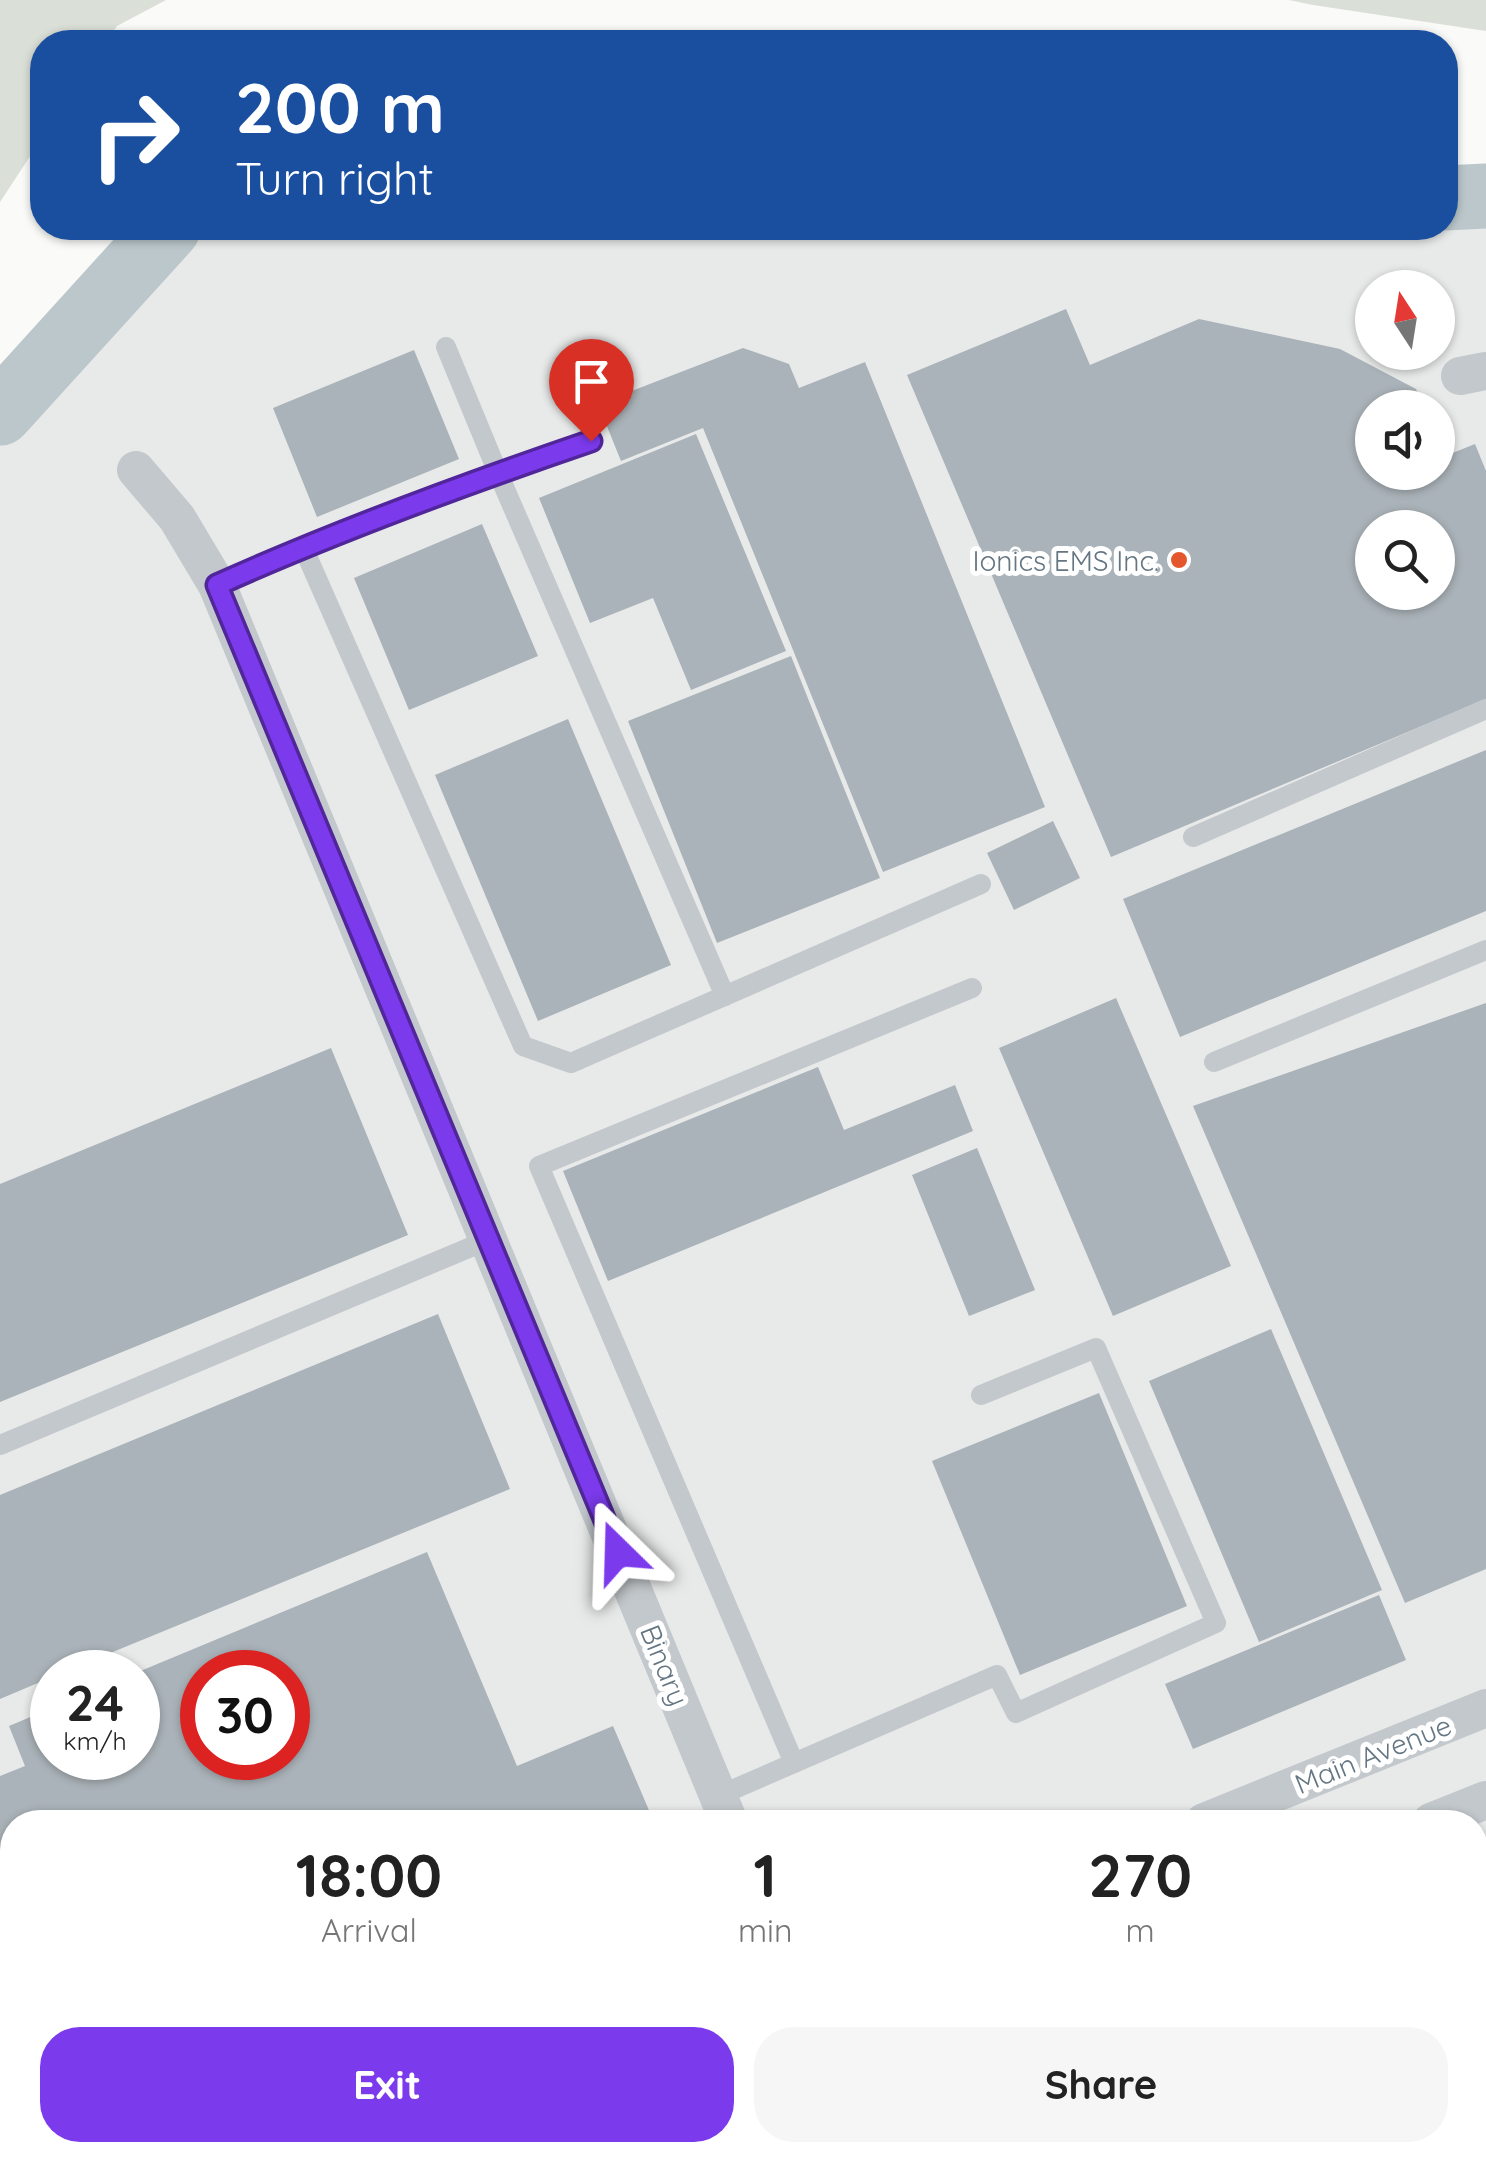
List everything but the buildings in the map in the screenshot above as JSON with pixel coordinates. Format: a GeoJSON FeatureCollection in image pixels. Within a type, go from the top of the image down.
{"type":"FeatureCollection","features":[{"type":"Feature","properties":{"kind":"street","name":"Binary"},"geometry":{"type":"LineString","coordinates":[[136,470],[177,518],[217,585],[724,1809]]}},
{"type":"Feature","properties":{"kind":"street","name":"Main Avenue"},"geometry":{"type":"LineString","coordinates":[[1234,1810],[1486,1708]]}},
{"type":"Feature","properties":{"kind":"street"},"geometry":{"type":"LineString","coordinates":[[1461,1810],[1486,1800]]}},
{"type":"Feature","properties":{"kind":"lane"},"geometry":{"type":"LineString","coordinates":[[446,347],[725,996]]}},
{"type":"Feature","properties":{"kind":"lane"},"geometry":{"type":"LineString","coordinates":[[217,585],[303,547],[591,441]]}},
{"type":"Feature","properties":{"kind":"lane"},"geometry":{"type":"LineString","coordinates":[[303,547],[523,1046],[572,1063],[981,884]]}},
{"type":"Feature","properties":{"kind":"lane"},"geometry":{"type":"LineString","coordinates":[[1193,837],[1486,709]]}},
{"type":"Feature","properties":{"kind":"lane"},"geometry":{"type":"LineString","coordinates":[[1214,1062],[1486,950]]}},
{"type":"Feature","properties":{"kind":"lane"},"geometry":{"type":"LineString","coordinates":[[794,1763],[539,1166],[972,988]]}},
{"type":"Feature","properties":{"kind":"lane"},"geometry":{"type":"LineString","coordinates":[[0,1444],[490,1239]]}},
{"type":"Feature","properties":{"kind":"lane"},"geometry":{"type":"LineString","coordinates":[[724,1809],[794,1763],[998,1675],[1016,1713],[1216,1623],[1096,1348],[981,1395]]}},
{"type":"Feature","properties":{"kind":"shaded area"},"geometry":{"type":"Polygon","coordinates":[[[0,0],[166,0],[114,30],[30,30],[30,156],[0,202],[0,0]]]}},
{"type":"Feature","properties":{"kind":"shaded area"},"geometry":{"type":"Polygon","coordinates":[[[1289,0],[1486,0],[1486,31],[1313,5],[1289,0]]]}},
{"type":"Feature","properties":{"kind":"shaded area"},"geometry":{"type":"Polygon","coordinates":[[[1486,196],[1486,1810],[0,1810],[0,445],[187,240],[1458,240],[1458,197],[1486,196]]]}},
{"type":"Feature","properties":{"kind":"waterway"},"geometry":{"type":"LineString","coordinates":[[1458,197],[1486,196]]}},
{"type":"Feature","properties":{"kind":"waterway"},"geometry":{"type":"LineString","coordinates":[[0,413],[157,240]]}},
{"type":"Feature","properties":{"kind":"place","name":"Ionics EMS Inc."},"geometry":{"type":"Point","coordinates":[1179,560]}},
{"type":"Feature","properties":{"kind":"route"},"geometry":{"type":"LineString","coordinates":[[591,441],[303,547],[217,585],[618,1552]]}}]}
